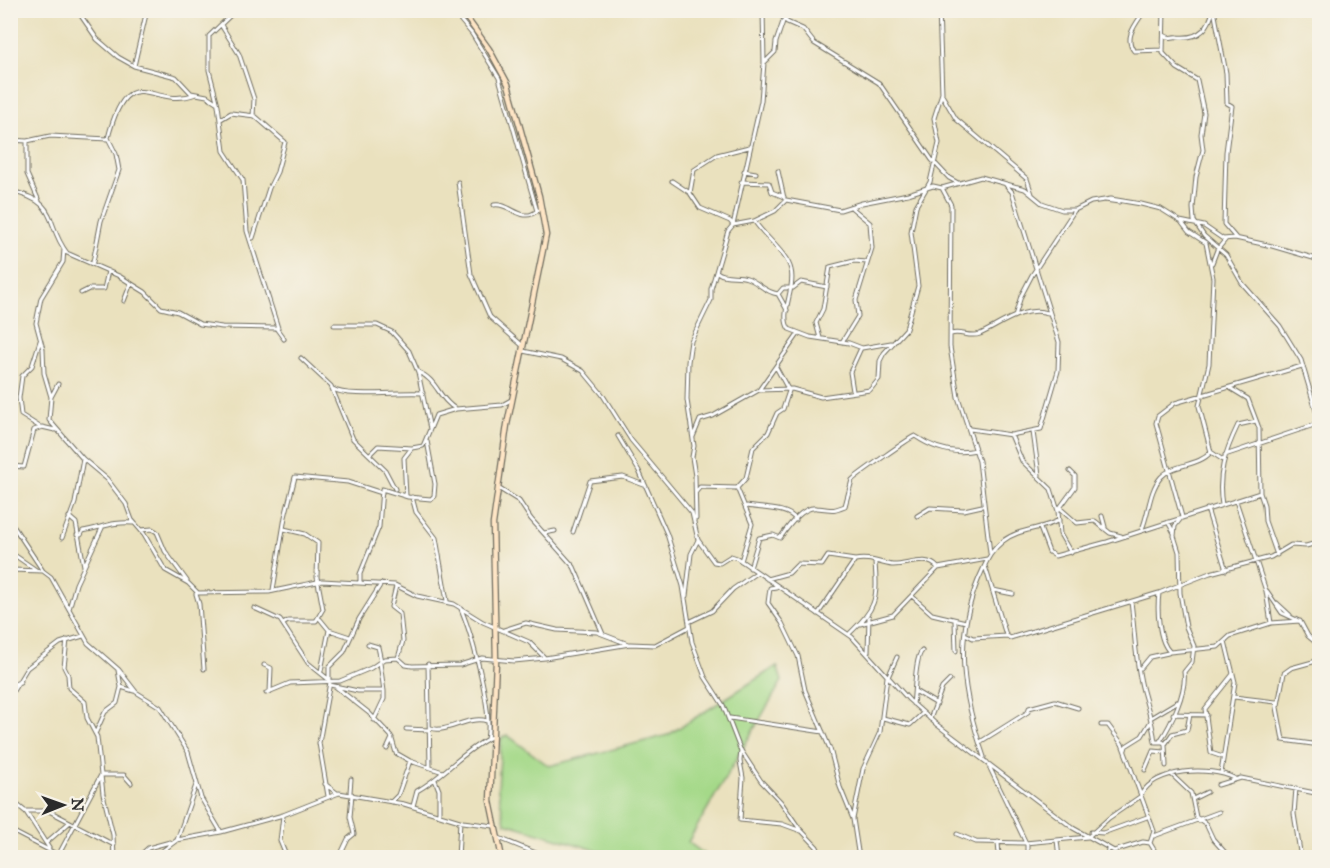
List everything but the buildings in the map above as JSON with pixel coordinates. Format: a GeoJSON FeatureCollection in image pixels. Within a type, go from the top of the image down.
{"type":"FeatureCollection","features":[{"type":"Feature","properties":{"kind":"main road"},"geometry":{"type":"LineString","coordinates":[[461,10],[501,68],[508,84],[540,209],[546,245],[513,398],[497,487],[493,524],[496,661],[489,738],[490,792],[494,826],[502,858]]}},
{"type":"Feature","properties":{"kind":"street"},"geometry":{"type":"LineString","coordinates":[[77,10],[100,42],[118,57],[134,66],[176,77],[191,93],[207,96],[218,104]]}},
{"type":"Feature","properties":{"kind":"street"},"geometry":{"type":"LineString","coordinates":[[134,66],[147,10]]}},
{"type":"Feature","properties":{"kind":"street"},"geometry":{"type":"LineString","coordinates":[[236,10],[210,33],[207,47],[225,153],[244,184],[247,230],[269,309],[284,339]]}},
{"type":"Feature","properties":{"kind":"street"},"geometry":{"type":"LineString","coordinates":[[452,10],[474,38],[501,81],[540,209],[532,215],[519,214],[503,204],[494,205]]}},
{"type":"Feature","properties":{"kind":"street"},"geometry":{"type":"LineString","coordinates":[[695,524],[693,437],[686,392],[690,350],[711,300],[711,289],[729,231],[733,225],[761,101],[764,10]]}},
{"type":"Feature","properties":{"kind":"street"},"geometry":{"type":"LineString","coordinates":[[776,10],[784,20],[800,27],[814,44],[879,83],[935,164],[958,183]]}},
{"type":"Feature","properties":{"kind":"street"},"geometry":{"type":"LineString","coordinates":[[764,63],[775,53],[776,42],[787,10]]}},
{"type":"Feature","properties":{"kind":"street"},"geometry":{"type":"LineString","coordinates":[[759,390],[788,388],[818,397],[872,390],[879,379],[881,358],[891,343],[906,329],[918,286],[911,232],[916,206],[927,189],[939,143],[934,117],[942,93],[939,10]]}},
{"type":"Feature","properties":{"kind":"street"},"geometry":{"type":"LineString","coordinates":[[1145,10],[1130,35],[1130,46],[1134,51],[1142,52],[1163,50]]}},
{"type":"Feature","properties":{"kind":"street"},"geometry":{"type":"LineString","coordinates":[[1164,10],[1163,50],[1169,61],[1197,80],[1203,102],[1201,134],[1203,150],[1196,177],[1193,208],[1197,225],[1219,249],[1242,283],[1278,321],[1302,366],[1320,424],[1225,455]]}},
{"type":"Feature","properties":{"kind":"street"},"geometry":{"type":"LineString","coordinates":[[1164,35],[1170,39],[1189,39],[1207,27],[1214,10]]}},
{"type":"Feature","properties":{"kind":"street"},"geometry":{"type":"LineString","coordinates":[[1214,10],[1226,73],[1227,103],[1232,106],[1226,153],[1224,224],[1237,239]]}},
{"type":"Feature","properties":{"kind":"street"},"geometry":{"type":"LineString","coordinates":[[221,25],[239,54],[254,99],[253,116]]}},
{"type":"Feature","properties":{"kind":"street"},"geometry":{"type":"LineString","coordinates":[[108,139],[115,114],[132,92],[149,91],[183,97],[196,94]]}},
{"type":"Feature","properties":{"kind":"street"},"geometry":{"type":"LineString","coordinates":[[207,96],[215,92]]}},
{"type":"Feature","properties":{"kind":"street"},"geometry":{"type":"LineString","coordinates":[[942,93],[954,118],[1026,179],[1032,194]]}},
{"type":"Feature","properties":{"kind":"street"},"geometry":{"type":"LineString","coordinates":[[220,120],[231,113],[253,116],[272,133],[283,138],[285,145],[252,242]]}},
{"type":"Feature","properties":{"kind":"street"},"geometry":{"type":"LineString","coordinates":[[10,140],[27,141],[50,136],[108,139],[113,144],[119,170],[101,221],[93,262]]}},
{"type":"Feature","properties":{"kind":"street"},"geometry":{"type":"LineString","coordinates":[[27,141],[27,174],[39,203]]}},
{"type":"Feature","properties":{"kind":"street"},"geometry":{"type":"LineString","coordinates":[[690,193],[694,170],[717,155],[749,147]]}},
{"type":"Feature","properties":{"kind":"street"},"geometry":{"type":"LineString","coordinates":[[744,171],[756,173]]}},
{"type":"Feature","properties":{"kind":"street"},"geometry":{"type":"LineString","coordinates":[[733,225],[754,221],[775,211],[784,199],[778,171]]}},
{"type":"Feature","properties":{"kind":"street"},"geometry":{"type":"LineString","coordinates":[[741,182],[769,183],[772,192],[784,199],[840,210],[862,202],[937,186],[942,188],[981,177],[1032,194],[1049,206],[1075,210]]}},
{"type":"Feature","properties":{"kind":"street"},"geometry":{"type":"LineString","coordinates":[[672,181],[690,193],[700,208],[730,221],[733,225]]}},
{"type":"Feature","properties":{"kind":"street"},"geometry":{"type":"LineString","coordinates":[[458,182],[471,274],[490,317],[524,349],[561,359],[583,370],[602,394],[631,440],[692,513],[698,540],[714,562],[720,563],[731,556],[741,561],[849,634],[887,677],[930,719],[1088,837],[1108,849],[1123,850],[1143,842],[1150,843]]}},
{"type":"Feature","properties":{"kind":"street"},"geometry":{"type":"LineString","coordinates":[[969,429],[1011,435],[1043,428],[1058,370],[1059,342],[1010,187]]}},
{"type":"Feature","properties":{"kind":"street"},"geometry":{"type":"LineString","coordinates":[[942,188],[951,205],[950,347],[956,385],[976,450],[990,553],[971,601],[966,622],[964,684],[991,774],[1025,843],[1027,858]]}},
{"type":"Feature","properties":{"kind":"street"},"geometry":{"type":"LineString","coordinates":[[10,190],[39,203],[50,214],[64,249],[63,262],[41,298],[36,323],[44,373],[51,399]]}},
{"type":"Feature","properties":{"kind":"street"},"geometry":{"type":"LineString","coordinates":[[1015,316],[1021,296],[1035,269],[1075,210],[1090,202],[1111,199],[1161,209],[1180,221],[1189,232],[1206,243],[1211,265],[1209,371],[1198,406],[1211,452],[1222,460]]}},
{"type":"Feature","properties":{"kind":"street"},"geometry":{"type":"LineString","coordinates":[[842,342],[858,316],[855,306],[872,248],[871,227],[860,212],[852,208]]}},
{"type":"Feature","properties":{"kind":"street"},"geometry":{"type":"LineString","coordinates":[[754,221],[788,262],[793,288],[787,327],[793,332],[861,348],[891,343]]}},
{"type":"Feature","properties":{"kind":"street"},"geometry":{"type":"LineString","coordinates":[[1180,221],[1197,225],[1226,239],[1237,239],[1320,260]]}},
{"type":"Feature","properties":{"kind":"street"},"geometry":{"type":"LineString","coordinates":[[1211,265],[1226,239]]}},
{"type":"Feature","properties":{"kind":"street"},"geometry":{"type":"LineString","coordinates":[[64,249],[73,256],[93,262],[131,283],[145,292],[161,308],[177,312],[200,324],[278,328]]}},
{"type":"Feature","properties":{"kind":"street"},"geometry":{"type":"LineString","coordinates":[[820,338],[816,323],[823,310],[831,266],[867,262]]}},
{"type":"Feature","properties":{"kind":"street"},"geometry":{"type":"LineString","coordinates":[[81,293],[89,289],[104,289],[108,270]]}},
{"type":"Feature","properties":{"kind":"street"},"geometry":{"type":"LineString","coordinates":[[717,272],[723,276],[746,278],[763,290],[778,294],[788,312]]}},
{"type":"Feature","properties":{"kind":"street"},"geometry":{"type":"LineString","coordinates":[[778,294],[783,288],[793,288],[799,283],[808,282],[827,287]]}},
{"type":"Feature","properties":{"kind":"street"},"geometry":{"type":"LineString","coordinates":[[124,301],[131,283]]}},
{"type":"Feature","properties":{"kind":"street"},"geometry":{"type":"LineString","coordinates":[[951,334],[978,334],[1015,316],[1040,311],[1049,314]]}},
{"type":"Feature","properties":{"kind":"street"},"geometry":{"type":"LineString","coordinates":[[334,325],[385,327],[409,351],[418,372],[430,430]]}},
{"type":"Feature","properties":{"kind":"street"},"geometry":{"type":"LineString","coordinates":[[693,437],[700,420],[713,416],[759,390],[776,367],[784,351],[800,333]]}},
{"type":"Feature","properties":{"kind":"street"},"geometry":{"type":"LineString","coordinates":[[40,339],[32,366],[22,376],[19,398],[21,414],[40,427],[56,431]]}},
{"type":"Feature","properties":{"kind":"street"},"geometry":{"type":"LineString","coordinates":[[854,391],[850,372],[861,348]]}},
{"type":"Feature","properties":{"kind":"street"},"geometry":{"type":"LineString","coordinates":[[301,358],[333,389],[341,415],[352,437],[385,470],[396,491]]}},
{"type":"Feature","properties":{"kind":"street"},"geometry":{"type":"LineString","coordinates":[[1174,533],[1182,518],[1156,423],[1158,416],[1175,403],[1200,398],[1302,366]]}},
{"type":"Feature","properties":{"kind":"street"},"geometry":{"type":"LineString","coordinates":[[695,495],[700,487],[737,488],[746,478],[753,448],[767,434],[777,413],[783,408],[788,388],[776,367]]}},
{"type":"Feature","properties":{"kind":"street"},"geometry":{"type":"LineString","coordinates":[[418,372],[430,378],[447,404],[456,409]]}},
{"type":"Feature","properties":{"kind":"street"},"geometry":{"type":"LineString","coordinates":[[58,384],[51,399],[49,420],[56,431],[106,479],[126,504],[134,523],[141,530],[165,570],[188,583]]}},
{"type":"Feature","properties":{"kind":"street"},"geometry":{"type":"LineString","coordinates":[[1230,388],[1248,399],[1257,421],[1260,432],[1258,446],[1260,493],[1264,505],[1265,521],[1277,555]]}},
{"type":"Feature","properties":{"kind":"street"},"geometry":{"type":"LineString","coordinates":[[333,389],[356,395],[374,392],[423,393]]}},
{"type":"Feature","properties":{"kind":"street"},"geometry":{"type":"LineString","coordinates":[[370,454],[378,446],[412,448],[423,446],[427,441],[435,416],[456,409],[499,405],[513,398]]}},
{"type":"Feature","properties":{"kind":"street"},"geometry":{"type":"LineString","coordinates":[[1222,505],[1220,474],[1222,460],[1238,425],[1257,421]]}},
{"type":"Feature","properties":{"kind":"street"},"geometry":{"type":"LineString","coordinates":[[10,466],[23,468],[29,455],[31,434],[40,427]]}},
{"type":"Feature","properties":{"kind":"street"},"geometry":{"type":"LineString","coordinates":[[1032,432],[1039,477]]}},
{"type":"Feature","properties":{"kind":"street"},"geometry":{"type":"LineString","coordinates":[[1011,435],[1020,459],[1051,489],[1059,509],[1061,538],[1071,553]]}},
{"type":"Feature","properties":{"kind":"street"},"geometry":{"type":"LineString","coordinates":[[618,436],[667,534],[686,597],[693,646],[705,677],[729,717],[741,750],[760,781],[781,802],[803,832],[818,847],[822,858]]}},
{"type":"Feature","properties":{"kind":"street"},"geometry":{"type":"LineString","coordinates":[[750,569],[759,538],[773,535],[779,538],[787,526],[810,509],[831,512],[845,506],[852,481],[856,476],[888,456],[911,437],[957,453],[976,450]]}},
{"type":"Feature","properties":{"kind":"street"},"geometry":{"type":"LineString","coordinates":[[360,582],[361,573],[379,527],[383,488],[406,496],[431,499],[435,491],[427,441]]}},
{"type":"Feature","properties":{"kind":"street"},"geometry":{"type":"LineString","coordinates":[[406,496],[404,458],[412,448]]}},
{"type":"Feature","properties":{"kind":"street"},"geometry":{"type":"LineString","coordinates":[[1142,530],[1154,488],[1168,472],[1204,459],[1211,452]]}},
{"type":"Feature","properties":{"kind":"street"},"geometry":{"type":"LineString","coordinates":[[62,538],[75,503],[83,459]]}},
{"type":"Feature","properties":{"kind":"street"},"geometry":{"type":"LineString","coordinates":[[1059,509],[1075,487],[1075,476],[1070,471]]}},
{"type":"Feature","properties":{"kind":"street"},"geometry":{"type":"LineString","coordinates":[[273,590],[292,482],[296,476],[347,482],[382,493]]}},
{"type":"Feature","properties":{"kind":"street"},"geometry":{"type":"LineString","coordinates":[[573,532],[590,481],[629,477],[645,486]]}},
{"type":"Feature","properties":{"kind":"street"},"geometry":{"type":"LineString","coordinates":[[497,487],[519,501],[577,572],[603,634]]}},
{"type":"Feature","properties":{"kind":"street"},"geometry":{"type":"LineString","coordinates":[[737,488],[752,524],[741,561]]}},
{"type":"Feature","properties":{"kind":"street"},"geometry":{"type":"LineString","coordinates":[[1040,528],[1051,554],[1071,553],[1260,493]]}},
{"type":"Feature","properties":{"kind":"street"},"geometry":{"type":"LineString","coordinates":[[412,497],[416,512],[436,538],[447,601]]}},
{"type":"Feature","properties":{"kind":"street"},"geometry":{"type":"LineString","coordinates":[[1236,501],[1265,590],[1269,623]]}},
{"type":"Feature","properties":{"kind":"street"},"geometry":{"type":"LineString","coordinates":[[746,505],[784,512],[796,520]]}},
{"type":"Feature","properties":{"kind":"street"},"geometry":{"type":"LineString","coordinates":[[917,516],[930,508],[964,510],[982,506]]}},
{"type":"Feature","properties":{"kind":"street"},"geometry":{"type":"LineString","coordinates":[[1059,509],[1077,523],[1095,521],[1110,533],[1122,536]]}},
{"type":"Feature","properties":{"kind":"street"},"geometry":{"type":"LineString","coordinates":[[1207,509],[1222,548],[1226,570]]}},
{"type":"Feature","properties":{"kind":"street"},"geometry":{"type":"LineString","coordinates":[[1102,516],[1106,529]]}},
{"type":"Feature","properties":{"kind":"street"},"geometry":{"type":"LineString","coordinates":[[69,517],[76,523],[85,568]]}},
{"type":"Feature","properties":{"kind":"street"},"geometry":{"type":"LineString","coordinates":[[990,553],[1011,536],[1059,520]]}},
{"type":"Feature","properties":{"kind":"street"},"geometry":{"type":"LineString","coordinates":[[10,521],[43,571],[51,577],[83,636],[95,651],[118,669],[136,692]]}},
{"type":"Feature","properties":{"kind":"street"},"geometry":{"type":"LineString","coordinates":[[77,536],[83,531],[102,528],[118,521],[134,523]]}},
{"type":"Feature","properties":{"kind":"street"},"geometry":{"type":"LineString","coordinates":[[1166,766],[1164,735],[1186,682],[1184,672],[1192,662],[1194,650],[1186,627],[1180,584],[1179,552],[1174,533],[1168,522]]}},
{"type":"Feature","properties":{"kind":"street"},"geometry":{"type":"LineString","coordinates":[[69,609],[102,528]]}},
{"type":"Feature","properties":{"kind":"street"},"geometry":{"type":"LineString","coordinates":[[283,624],[288,621],[314,622],[319,618],[323,606],[318,582],[317,542],[305,534],[284,528]]}},
{"type":"Feature","properties":{"kind":"street"},"geometry":{"type":"LineString","coordinates":[[141,530],[152,529],[158,532],[165,551],[199,601],[204,669]]}},
{"type":"Feature","properties":{"kind":"street"},"geometry":{"type":"LineString","coordinates":[[544,533],[555,531]]}},
{"type":"Feature","properties":{"kind":"street"},"geometry":{"type":"LineString","coordinates":[[686,597],[691,554],[698,540]]}},
{"type":"Feature","properties":{"kind":"street"},"geometry":{"type":"LineString","coordinates":[[965,634],[973,638],[1028,633],[1277,555],[1291,545],[1306,546],[1320,542]]}},
{"type":"Feature","properties":{"kind":"street"},"geometry":{"type":"LineString","coordinates":[[10,552],[36,570]]}},
{"type":"Feature","properties":{"kind":"street"},"geometry":{"type":"LineString","coordinates":[[767,580],[789,573],[799,564],[823,565],[828,556],[855,560],[864,558],[875,562],[902,565],[918,561],[935,564],[938,567]]}},
{"type":"Feature","properties":{"kind":"street"},"geometry":{"type":"LineString","coordinates":[[860,624],[893,615],[913,597],[922,582],[938,567],[988,559]]}},
{"type":"Feature","properties":{"kind":"street"},"geometry":{"type":"LineString","coordinates":[[818,614],[855,560]]}},
{"type":"Feature","properties":{"kind":"street"},"geometry":{"type":"LineString","coordinates":[[868,653],[869,615],[878,592],[875,562]]}},
{"type":"Feature","properties":{"kind":"street"},"geometry":{"type":"LineString","coordinates":[[986,566],[1007,636]]}},
{"type":"Feature","properties":{"kind":"street"},"geometry":{"type":"LineString","coordinates":[[10,591],[11,570],[43,571]]}},
{"type":"Feature","properties":{"kind":"street"},"geometry":{"type":"LineString","coordinates":[[689,622],[712,611],[733,589],[756,573]]}},
{"type":"Feature","properties":{"kind":"street"},"geometry":{"type":"LineString","coordinates":[[193,589],[208,595],[273,590],[318,582],[396,585],[420,597],[447,601],[461,607],[502,631],[531,643],[544,658]]}},
{"type":"Feature","properties":{"kind":"street"},"geometry":{"type":"LineString","coordinates":[[328,796],[319,743],[329,682],[329,667],[344,652],[359,619],[381,584]]}},
{"type":"Feature","properties":{"kind":"street"},"geometry":{"type":"LineString","coordinates":[[396,585],[391,607],[400,615],[403,639],[398,658]]}},
{"type":"Feature","properties":{"kind":"street"},"geometry":{"type":"LineString","coordinates":[[779,587],[770,588],[768,603],[797,652],[805,688],[853,819],[859,858]]}},
{"type":"Feature","properties":{"kind":"street"},"geometry":{"type":"LineString","coordinates":[[993,590],[1013,594]]}},
{"type":"Feature","properties":{"kind":"street"},"geometry":{"type":"LineString","coordinates":[[1265,590],[1276,602],[1282,614],[1291,616],[1297,621],[1308,636],[1320,646]]}},
{"type":"Feature","properties":{"kind":"street"},"geometry":{"type":"LineString","coordinates":[[1159,593],[1160,624],[1166,648],[1170,652]]}},
{"type":"Feature","properties":{"kind":"street"},"geometry":{"type":"LineString","coordinates":[[913,597],[930,613],[966,622]]}},
{"type":"Feature","properties":{"kind":"street"},"geometry":{"type":"LineString","coordinates":[[1131,602],[1132,632],[1143,690],[1152,718],[1155,742],[1163,743]]}},
{"type":"Feature","properties":{"kind":"street"},"geometry":{"type":"LineString","coordinates":[[413,806],[417,791],[435,780],[458,757],[489,738],[488,721],[470,630],[461,607]]}},
{"type":"Feature","properties":{"kind":"street"},"geometry":{"type":"LineString","coordinates":[[254,608],[268,612],[283,624],[308,663],[321,671],[329,682],[392,738],[395,751],[410,761],[443,772]]}},
{"type":"Feature","properties":{"kind":"street"},"geometry":{"type":"LineString","coordinates":[[849,634],[869,615]]}},
{"type":"Feature","properties":{"kind":"street"},"geometry":{"type":"LineString","coordinates":[[319,618],[329,630],[351,638]]}},
{"type":"Feature","properties":{"kind":"street"},"geometry":{"type":"LineString","coordinates":[[955,621],[956,651]]}},
{"type":"Feature","properties":{"kind":"street"},"geometry":{"type":"LineString","coordinates":[[1141,671],[1150,657],[1170,652],[1220,646],[1230,636],[1269,623],[1297,621]]}},
{"type":"Feature","properties":{"kind":"street"},"geometry":{"type":"LineString","coordinates":[[502,631],[525,623],[557,630],[590,631],[630,645]]}},
{"type":"Feature","properties":{"kind":"street"},"geometry":{"type":"LineString","coordinates":[[398,658],[407,666],[460,665],[486,658],[496,661],[544,658],[630,645],[655,645],[690,627]]}},
{"type":"Feature","properties":{"kind":"street"},"geometry":{"type":"LineString","coordinates":[[321,671],[329,630]]}},
{"type":"Feature","properties":{"kind":"street"},"geometry":{"type":"LineString","coordinates":[[10,696],[27,668],[57,645],[83,636]]}},
{"type":"Feature","properties":{"kind":"street"},"geometry":{"type":"LineString","coordinates":[[67,640],[64,667],[68,675],[69,688],[85,702],[87,718],[96,734],[114,845],[114,858]]}},
{"type":"Feature","properties":{"kind":"street"},"geometry":{"type":"LineString","coordinates":[[1221,773],[1234,697],[1233,673],[1225,641]]}},
{"type":"Feature","properties":{"kind":"street"},"geometry":{"type":"LineString","coordinates":[[368,644],[378,647],[385,697],[374,720]]}},
{"type":"Feature","properties":{"kind":"street"},"geometry":{"type":"LineString","coordinates":[[913,704],[916,660],[922,651]]}},
{"type":"Feature","properties":{"kind":"street"},"geometry":{"type":"LineString","coordinates":[[853,819],[863,770],[879,735],[883,718],[887,692],[885,682],[897,657]]}},
{"type":"Feature","properties":{"kind":"street"},"geometry":{"type":"LineString","coordinates":[[264,665],[271,668],[268,693],[290,683],[344,680],[381,662],[398,658]]}},
{"type":"Feature","properties":{"kind":"street"},"geometry":{"type":"LineString","coordinates":[[1320,660],[1291,668],[1284,674],[1278,707],[1280,734],[1283,740],[1320,745]]}},
{"type":"Feature","properties":{"kind":"street"},"geometry":{"type":"LineString","coordinates":[[428,664],[430,766]]}},
{"type":"Feature","properties":{"kind":"street"},"geometry":{"type":"LineString","coordinates":[[96,734],[105,712],[116,704],[121,687],[118,669]]}},
{"type":"Feature","properties":{"kind":"street"},"geometry":{"type":"LineString","coordinates":[[1223,757],[1211,753],[1205,709],[1233,673]]}},
{"type":"Feature","properties":{"kind":"street"},"geometry":{"type":"LineString","coordinates":[[930,719],[944,684],[950,680]]}},
{"type":"Feature","properties":{"kind":"street"},"geometry":{"type":"LineString","coordinates":[[10,685],[20,682]]}},
{"type":"Feature","properties":{"kind":"street"},"geometry":{"type":"LineString","coordinates":[[121,687],[136,692],[160,706],[188,752],[201,798],[220,832]]}},
{"type":"Feature","properties":{"kind":"street"},"geometry":{"type":"LineString","coordinates":[[336,687],[384,691]]}},
{"type":"Feature","properties":{"kind":"street"},"geometry":{"type":"LineString","coordinates":[[915,691],[937,704]]}},
{"type":"Feature","properties":{"kind":"street"},"geometry":{"type":"LineString","coordinates":[[1234,697],[1273,701],[1278,707]]}},
{"type":"Feature","properties":{"kind":"street"},"geometry":{"type":"LineString","coordinates":[[1125,751],[1126,746],[1133,744],[1143,736],[1152,718],[1178,701]]}},
{"type":"Feature","properties":{"kind":"street"},"geometry":{"type":"LineString","coordinates":[[980,742],[1028,712],[1029,708],[1059,702],[1078,708]]}},
{"type":"Feature","properties":{"kind":"street"},"geometry":{"type":"LineString","coordinates":[[883,718],[910,725],[923,713]]}},
{"type":"Feature","properties":{"kind":"street"},"geometry":{"type":"LineString","coordinates":[[1173,714],[1207,716]]}},
{"type":"Feature","properties":{"kind":"street"},"geometry":{"type":"LineString","coordinates":[[1163,743],[1172,734],[1187,730],[1190,714]]}},
{"type":"Feature","properties":{"kind":"street"},"geometry":{"type":"LineString","coordinates":[[729,717],[823,732]]}},
{"type":"Feature","properties":{"kind":"street"},"geometry":{"type":"LineString","coordinates":[[406,729],[430,728],[434,730],[456,725],[462,721],[488,721]]}},
{"type":"Feature","properties":{"kind":"street"},"geometry":{"type":"LineString","coordinates":[[1101,725],[1108,725],[1125,751],[1154,836]]}},
{"type":"Feature","properties":{"kind":"street"},"geometry":{"type":"LineString","coordinates":[[387,749],[392,738]]}},
{"type":"Feature","properties":{"kind":"street"},"geometry":{"type":"LineString","coordinates":[[741,750],[743,778],[740,820],[782,824],[803,832]]}},
{"type":"Feature","properties":{"kind":"street"},"geometry":{"type":"LineString","coordinates":[[1145,770],[1153,751],[1165,752]]}},
{"type":"Feature","properties":{"kind":"street"},"geometry":{"type":"LineString","coordinates":[[391,802],[398,795],[410,761]]}},
{"type":"Feature","properties":{"kind":"street"},"geometry":{"type":"LineString","coordinates":[[1088,837],[1091,832],[1141,796],[1146,787],[1171,774],[1191,771],[1221,773],[1234,778],[1318,793]]}},
{"type":"Feature","properties":{"kind":"street"},"geometry":{"type":"LineString","coordinates":[[1171,774],[1190,792],[1193,799],[1192,808],[1198,819],[1206,824],[1214,839],[1230,858]]}},
{"type":"Feature","properties":{"kind":"street"},"geometry":{"type":"LineString","coordinates":[[101,775],[124,775],[131,783]]}},
{"type":"Feature","properties":{"kind":"street"},"geometry":{"type":"LineString","coordinates":[[57,856],[101,775]]}},
{"type":"Feature","properties":{"kind":"street"},"geometry":{"type":"LineString","coordinates":[[1218,785],[1234,778]]}},
{"type":"Feature","properties":{"kind":"street"},"geometry":{"type":"LineString","coordinates":[[339,858],[348,839],[354,834],[350,817],[351,779]]}},
{"type":"Feature","properties":{"kind":"street"},"geometry":{"type":"LineString","coordinates":[[435,780],[439,790],[439,814]]}},
{"type":"Feature","properties":{"kind":"street"},"geometry":{"type":"LineString","coordinates":[[177,840],[196,783]]}},
{"type":"Feature","properties":{"kind":"street"},"geometry":{"type":"LineString","coordinates":[[324,783],[338,793]]}},
{"type":"Feature","properties":{"kind":"street"},"geometry":{"type":"LineString","coordinates":[[1296,788],[1294,814],[1301,858]]}},
{"type":"Feature","properties":{"kind":"street"},"geometry":{"type":"LineString","coordinates":[[1193,799],[1207,792]]}},
{"type":"Feature","properties":{"kind":"street"},"geometry":{"type":"LineString","coordinates":[[137,858],[148,848],[283,815],[338,793],[413,806],[460,821],[494,826]]}},
{"type":"Feature","properties":{"kind":"street"},"geometry":{"type":"LineString","coordinates":[[10,806],[11,800]]}},
{"type":"Feature","properties":{"kind":"street"},"geometry":{"type":"LineString","coordinates":[[11,800],[24,811],[57,856],[64,858]]}},
{"type":"Feature","properties":{"kind":"street"},"geometry":{"type":"LineString","coordinates":[[24,811],[48,811],[114,845]]}},
{"type":"Feature","properties":{"kind":"street"},"geometry":{"type":"LineString","coordinates":[[1150,843],[1154,836],[1219,812]]}},
{"type":"Feature","properties":{"kind":"street"},"geometry":{"type":"LineString","coordinates":[[283,815],[280,842],[287,858]]}},
{"type":"Feature","properties":{"kind":"street"},"geometry":{"type":"LineString","coordinates":[[1091,832],[1103,833],[1142,818],[1149,818]]}},
{"type":"Feature","properties":{"kind":"street"},"geometry":{"type":"LineString","coordinates":[[47,842],[71,821]]}},
{"type":"Feature","properties":{"kind":"street"},"geometry":{"type":"LineString","coordinates":[[458,858],[460,821]]}},
{"type":"Feature","properties":{"kind":"street"},"geometry":{"type":"LineString","coordinates":[[10,830],[51,849]]}},
{"type":"Feature","properties":{"kind":"street"},"geometry":{"type":"LineString","coordinates":[[957,834],[976,842],[1025,843],[1088,837]]}},
{"type":"Feature","properties":{"kind":"street"},"geometry":{"type":"LineString","coordinates":[[497,838],[548,858]]}},
{"type":"Feature","properties":{"kind":"street"},"geometry":{"type":"LineString","coordinates":[[1057,840],[1059,858]]}},
{"type":"Feature","properties":{"kind":"street"},"geometry":{"type":"LineString","coordinates":[[153,858],[171,842]]}},
{"type":"Feature","properties":{"kind":"street"},"geometry":{"type":"LineString","coordinates":[[998,842],[999,855]]}},
{"type":"Feature","properties":{"kind":"street"},"geometry":{"type":"LineString","coordinates":[[1150,843],[1159,858]]}},
{"type":"Feature","properties":{"kind":"street"},"geometry":{"type":"LineString","coordinates":[[1107,858],[1108,849]]}},
{"type":"Feature","properties":{"kind":"green space"},"geometry":{"type":"Polygon","coordinates":[[[777,666],[782,681],[688,842],[708,857],[619,857],[505,823],[498,790],[501,738],[507,735],[549,766],[668,735],[777,666]]]}}]}
